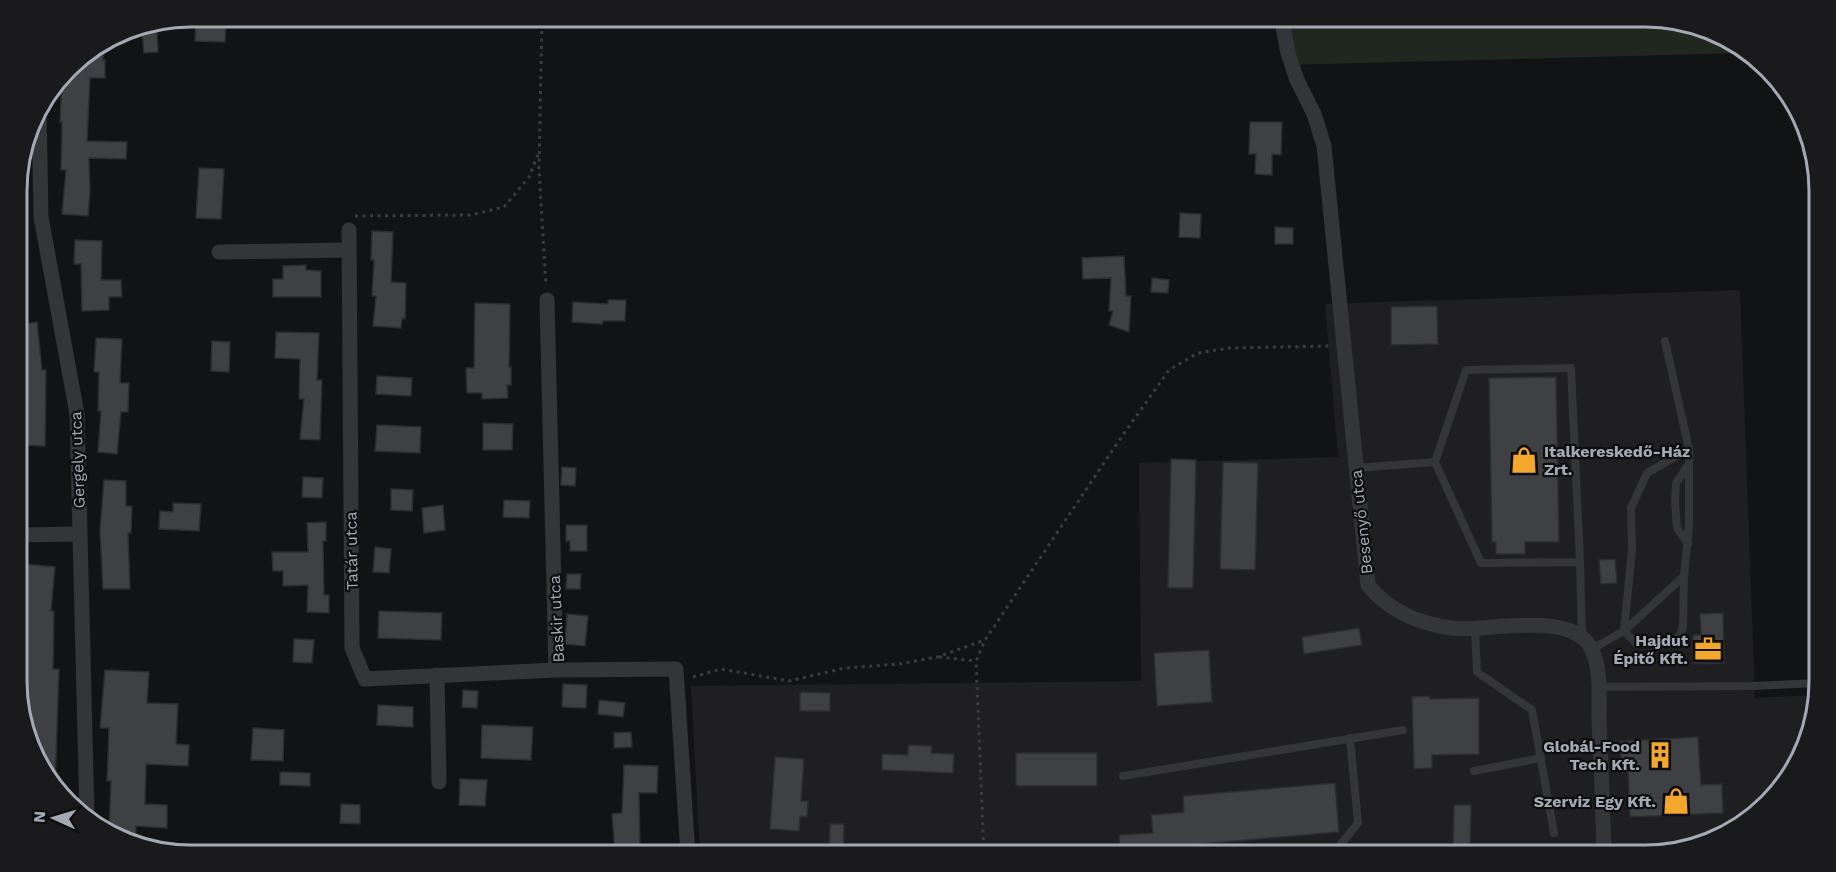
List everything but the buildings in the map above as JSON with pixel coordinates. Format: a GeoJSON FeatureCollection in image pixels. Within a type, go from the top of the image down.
{"type":"FeatureCollection","features":[{"type":"Feature","properties":{"kind":"street","name":"Besenyő utca"},"geometry":{"type":"LineString","coordinates":[[1283,27],[1296,80],[1314,114],[1324,146],[1368,585],[1380,601],[1404,615],[1449,628],[1475,629],[1536,624],[1560,627],[1582,637]]}},
{"type":"Feature","properties":{"kind":"street","name":"Gergely utca"},"geometry":{"type":"LineString","coordinates":[[39,127],[41,217],[77,414],[87,807]]}},
{"type":"Feature","properties":{"kind":"street","name":"Tatár utca"},"geometry":{"type":"LineString","coordinates":[[349,230],[352,648],[365,679],[556,670]]}},
{"type":"Feature","properties":{"kind":"street"},"geometry":{"type":"LineString","coordinates":[[219,252],[348,250]]}},
{"type":"Feature","properties":{"kind":"street","name":"Baskir utca"},"geometry":{"type":"LineString","coordinates":[[547,300],[556,670],[676,669],[677,681]]}},
{"type":"Feature","properties":{"kind":"street"},"geometry":{"type":"LineString","coordinates":[[27,535],[79,534]]}},
{"type":"Feature","properties":{"kind":"street"},"geometry":{"type":"LineString","coordinates":[[1582,637],[1592,650],[1598,687],[1604,845]]}},
{"type":"Feature","properties":{"kind":"street"},"geometry":{"type":"LineString","coordinates":[[437,675],[439,782]]}},
{"type":"Feature","properties":{"kind":"street"},"geometry":{"type":"LineString","coordinates":[[677,681],[687,845]]}},
{"type":"Feature","properties":{"kind":"lane"},"geometry":{"type":"LineString","coordinates":[[1624,631],[1637,644],[1672,644],[1681,633],[1683,626],[1684,576],[1688,544],[1689,449],[1665,341]]}},
{"type":"Feature","properties":{"kind":"lane"},"geometry":{"type":"LineString","coordinates":[[1580,562],[1481,563],[1435,462],[1466,370],[1571,368],[1580,562],[1582,637]]}},
{"type":"Feature","properties":{"kind":"lane"},"geometry":{"type":"LineString","coordinates":[[1624,631],[1632,550],[1631,508],[1647,473],[1689,449]]}},
{"type":"Feature","properties":{"kind":"lane"},"geometry":{"type":"LineString","coordinates":[[1356,468],[1435,462]]}},
{"type":"Feature","properties":{"kind":"lane"},"geometry":{"type":"LineString","coordinates":[[1688,544],[1677,528],[1676,483],[1689,463]]}},
{"type":"Feature","properties":{"kind":"lane"},"geometry":{"type":"LineString","coordinates":[[1592,650],[1624,631],[1684,576]]}},
{"type":"Feature","properties":{"kind":"lane"},"geometry":{"type":"LineString","coordinates":[[1475,629],[1477,672],[1532,710],[1554,834]]}},
{"type":"Feature","properties":{"kind":"lane"},"geometry":{"type":"LineString","coordinates":[[1598,687],[1809,683]]}},
{"type":"Feature","properties":{"kind":"lane"},"geometry":{"type":"LineString","coordinates":[[1122,776],[1403,730]]}},
{"type":"Feature","properties":{"kind":"lane"},"geometry":{"type":"LineString","coordinates":[[1340,845],[1358,823],[1350,738]]}},
{"type":"Feature","properties":{"kind":"lane"},"geometry":{"type":"LineString","coordinates":[[1474,771],[1540,758]]}},
{"type":"Feature","properties":{"kind":"path"},"geometry":{"type":"LineString","coordinates":[[542,27],[540,150],[547,300]]}},
{"type":"Feature","properties":{"kind":"path"},"geometry":{"type":"LineString","coordinates":[[349,230],[354,216],[470,215],[504,207],[529,177],[540,150]]}},
{"type":"Feature","properties":{"kind":"path"},"geometry":{"type":"LineString","coordinates":[[984,845],[976,661],[985,640],[1169,370],[1198,353],[1229,348],[1343,345]]}},
{"type":"Feature","properties":{"kind":"path"},"geometry":{"type":"LineString","coordinates":[[677,681],[721,669],[789,681],[845,668],[898,664],[938,657],[985,640]]}},
{"type":"Feature","properties":{"kind":"path"},"geometry":{"type":"LineString","coordinates":[[938,657],[976,661]]}},
{"type":"Feature","properties":{"kind":"shaded area"},"geometry":{"type":"Polygon","coordinates":[[[1283,27],[1656,27],[1708,39],[1733,53],[1286,65],[1283,27]]]}},
{"type":"Feature","properties":{"kind":"shaded area"},"geometry":{"type":"Polygon","coordinates":[[[1740,290],[1755,698],[1809,695],[1797,744],[1787,763],[1761,797],[1745,811],[1708,833],[1656,845],[699,845],[691,686],[1141,681],[1139,463],[1338,457],[1325,304],[1740,290]]]}},
{"type":"Feature","properties":{"kind":"place","name":"Italkereskedő-Ház Zrt."},"geometry":{"type":"Point","coordinates":[1524,460]}},
{"type":"Feature","properties":{"kind":"place","name":"Hajdut Épitő Kft."},"geometry":{"type":"Point","coordinates":[1708,649]}},
{"type":"Feature","properties":{"kind":"place","name":"Globál-Food Tech Kft."},"geometry":{"type":"Point","coordinates":[1660,755]}},
{"type":"Feature","properties":{"kind":"place","name":"Szerviz Egy Kft."},"geometry":{"type":"Point","coordinates":[1676,801]}}]}
